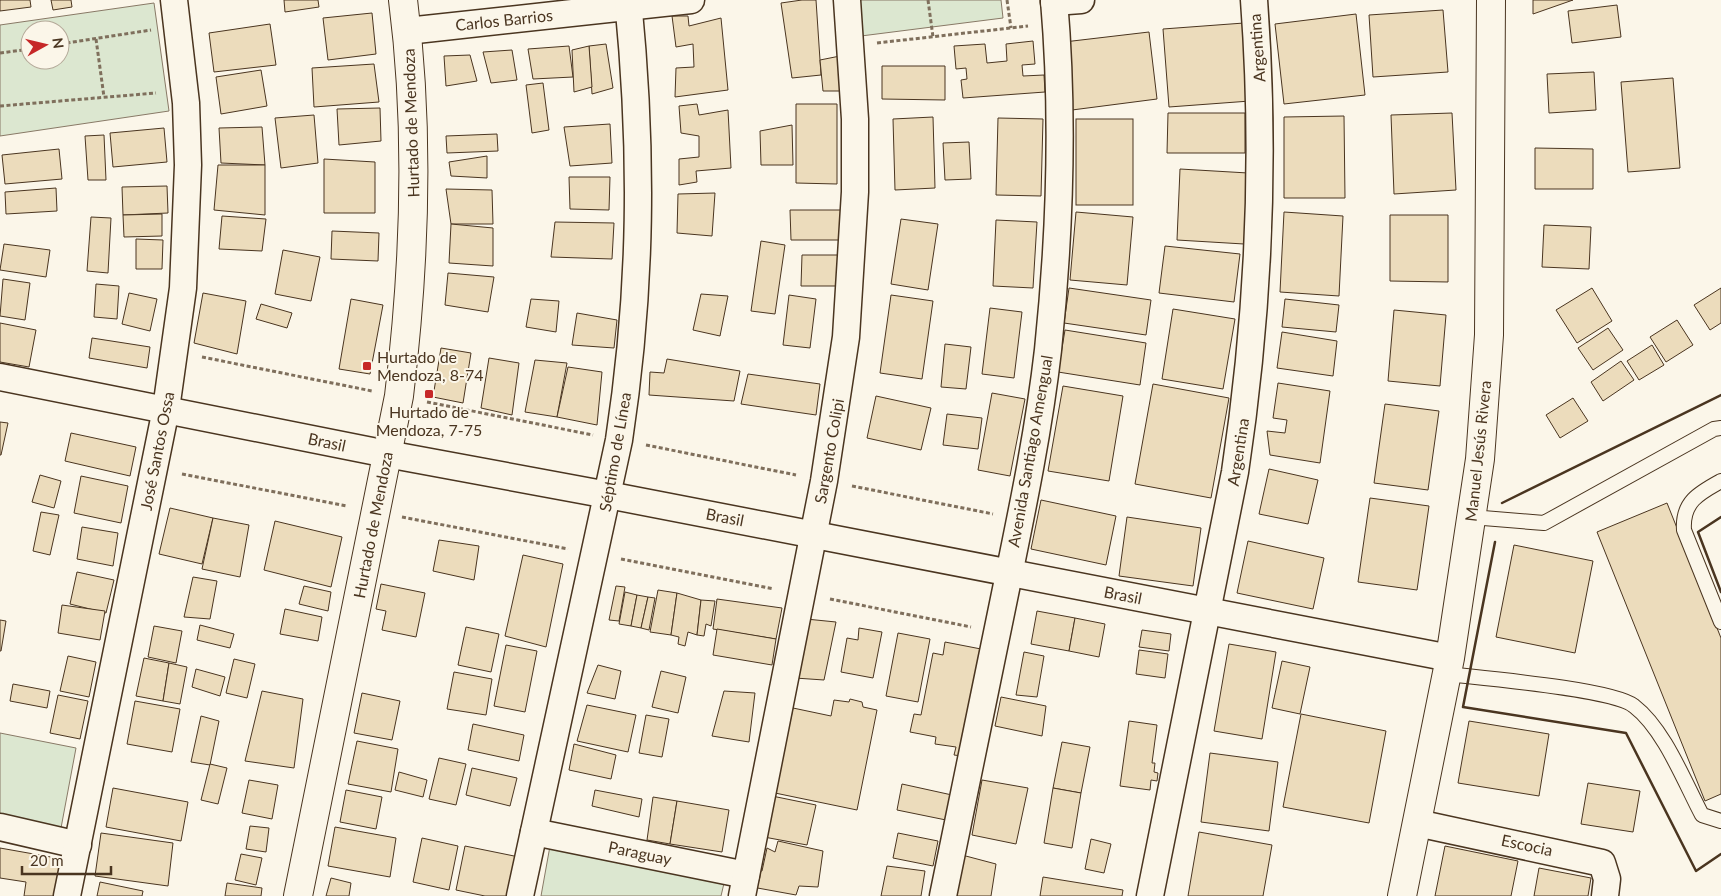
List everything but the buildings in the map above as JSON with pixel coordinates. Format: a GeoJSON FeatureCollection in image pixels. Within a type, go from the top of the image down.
{"type":"FeatureCollection","features":[{"type":"Feature","properties":{"kind":"main road","name":"Hurtado de Mendoza"},"geometry":{"type":"LineString","coordinates":[[298,896],[399,396],[408,324],[413,250],[414,159],[407,31],[403,0]]}},
{"type":"Feature","properties":{"kind":"main road","name":"Manuel Jesús Rivera"},"geometry":{"type":"LineString","coordinates":[[1402,896],[1449,666],[1480,460],[1489,335],[1491,0]]}},
{"type":"Feature","properties":{"kind":"street","name":"José Santos Ossa"},"geometry":{"type":"LineString","coordinates":[[67,896],[166,409],[182,297],[186,253],[188,165],[184,91],[174,0]]}},
{"type":"Feature","properties":{"kind":"street","name":"Carlos Barrios"},"geometry":{"type":"LineString","coordinates":[[407,31],[628,3],[691,0]]}},
{"type":"Feature","properties":{"kind":"street","name":"Sargento Colipi"},"geometry":{"type":"LineString","coordinates":[[744,886],[814,535],[836,409],[852,264],[855,183],[851,46],[847,0]]}},
{"type":"Feature","properties":{"kind":"street"},"geometry":{"type":"LineString","coordinates":[[1055,8],[1081,0]]}},
{"type":"Feature","properties":{"kind":"street","name":"Argentina"},"geometry":{"type":"LineString","coordinates":[[1150,896],[1208,611],[1237,462],[1246,404],[1256,297],[1261,126],[1254,0]]}},
{"type":"Feature","properties":{"kind":"street","name":"Séptimo de Línea"},"geometry":{"type":"LineString","coordinates":[[520,896],[620,440],[627,388],[639,236],[636,83],[628,3]]}},
{"type":"Feature","properties":{"kind":"street","name":"Avenida Santiago Amengual"},"geometry":{"type":"LineString","coordinates":[[943,896],[1036,436],[1047,352],[1054,276],[1059,186],[1059,104],[1055,8]]}},
{"type":"Feature","properties":{"kind":"street","name":"Brasil"},"geometry":{"type":"LineString","coordinates":[[0,377],[387,454],[1208,611],[1449,666]]}},
{"type":"Feature","properties":{"kind":"street","name":"Escocia"},"geometry":{"type":"LineString","coordinates":[[1417,823],[1602,863],[1607,879],[1605,896]]}},
{"type":"Feature","properties":{"kind":"street"},"geometry":{"type":"LineString","coordinates":[[0,828],[78,845]]}},
{"type":"Feature","properties":{"kind":"street","name":"Paraguay"},"geometry":{"type":"LineString","coordinates":[[534,832],[744,886]]}},
{"type":"Feature","properties":{"kind":"lane"},"geometry":{"type":"LineString","coordinates":[[1471,517],[1544,523],[1714,429],[1721,428]]}},
{"type":"Feature","properties":{"kind":"lane"},"geometry":{"type":"LineString","coordinates":[[1721,481],[1696,495],[1689,503],[1683,521],[1684,530],[1721,622]]}},
{"type":"Feature","properties":{"kind":"lane"},"geometry":{"type":"LineString","coordinates":[[1449,666],[1601,694],[1633,704],[1655,728],[1702,815],[1721,821]]}},
{"type":"Feature","properties":{"kind":"path"},"geometry":{"type":"LineString","coordinates":[[928,0],[933,37]]}},
{"type":"Feature","properties":{"kind":"path"},"geometry":{"type":"LineString","coordinates":[[1007,0],[1011,28]]}},
{"type":"Feature","properties":{"kind":"path"},"geometry":{"type":"LineString","coordinates":[[851,46],[1011,28],[1055,8]]}},
{"type":"Feature","properties":{"kind":"path"},"geometry":{"type":"LineString","coordinates":[[70,42],[178,26]]}},
{"type":"Feature","properties":{"kind":"path"},"geometry":{"type":"LineString","coordinates":[[96,38],[104,98]]}},
{"type":"Feature","properties":{"kind":"path"},"geometry":{"type":"LineString","coordinates":[[0,53],[20,50]]}},
{"type":"Feature","properties":{"kind":"path"},"geometry":{"type":"LineString","coordinates":[[0,106],[184,91]]}},
{"type":"Feature","properties":{"kind":"green space"},"geometry":{"type":"Polygon","coordinates":[[[856,0],[1001,0],[1003,18],[861,36],[856,0]]]}},
{"type":"Feature","properties":{"kind":"green space"},"geometry":{"type":"Polygon","coordinates":[[[154,3],[169,111],[0,136],[0,25],[20,22],[20,70],[70,70],[70,20],[35,20],[154,3]]]}},
{"type":"Feature","properties":{"kind":"green space"},"geometry":{"type":"Polygon","coordinates":[[[0,733],[76,748],[61,828],[0,816],[0,733]]]}},
{"type":"Feature","properties":{"kind":"green space"},"geometry":{"type":"Polygon","coordinates":[[[550,846],[725,879],[721,896],[541,896],[550,846]]]}},
{"type":"Feature","properties":{"kind":"wall"},"geometry":{"type":"LineString","coordinates":[[1502,503],[1721,395]]}},
{"type":"Feature","properties":{"kind":"wall"},"geometry":{"type":"LineString","coordinates":[[1721,517],[1698,532],[1721,592]]}},
{"type":"Feature","properties":{"kind":"wall"},"geometry":{"type":"LineString","coordinates":[[1495,542],[1463,707],[1626,733],[1696,871],[1721,854]]}},
{"type":"Feature","properties":{"kind":"place","name":"Hurtado de Mendoza, 8-74"},"geometry":{"type":"Point","coordinates":[367,366]}},
{"type":"Feature","properties":{"kind":"place","name":"Hurtado de Mendoza, 7-75"},"geometry":{"type":"Point","coordinates":[429,394]}}]}
